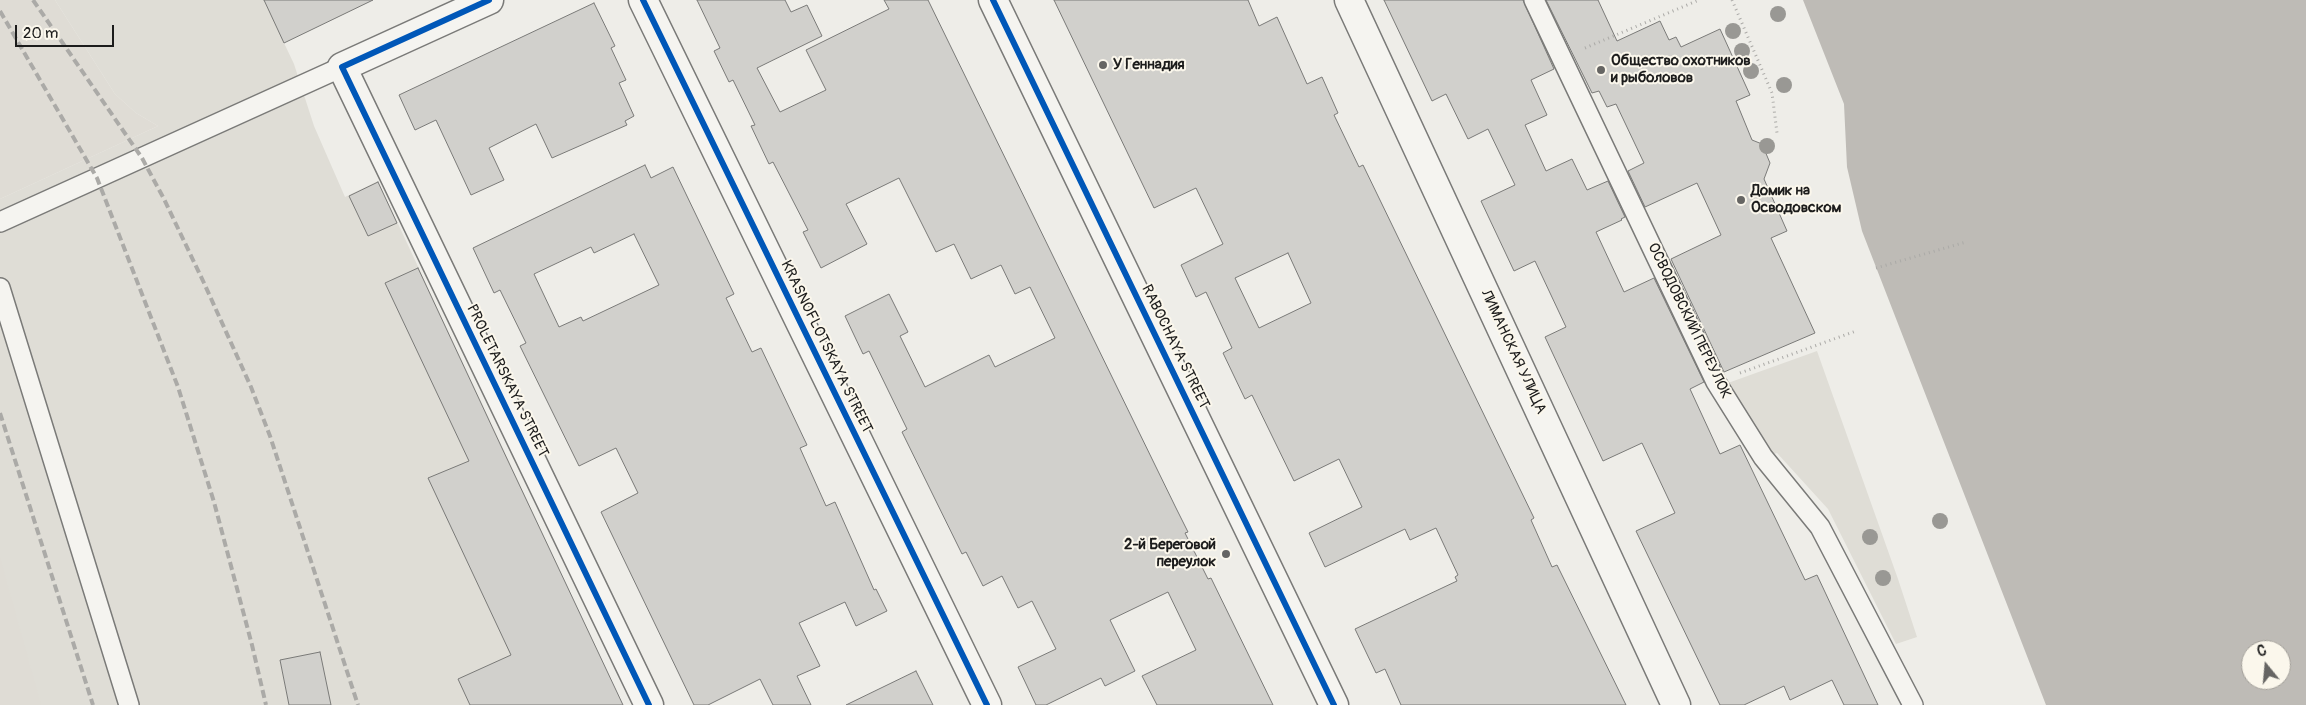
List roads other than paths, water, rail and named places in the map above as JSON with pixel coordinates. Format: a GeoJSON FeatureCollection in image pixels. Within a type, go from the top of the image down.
{"type":"FeatureCollection","features":[{"type":"Feature","properties":{"kind":"street"},"geometry":{"type":"LineString","coordinates":[[342,67],[489,0]]}},
{"type":"Feature","properties":{"kind":"street","name":"KRASNOFLOTSKAYA STREET"},"geometry":{"type":"LineString","coordinates":[[643,0],[987,705]]}},
{"type":"Feature","properties":{"kind":"street","name":"RABOCHAYA STREET"},"geometry":{"type":"LineString","coordinates":[[993,0],[1334,705]]}},
{"type":"Feature","properties":{"kind":"street","name":"ЛИМАНСКАЯ УЛИЦА"},"geometry":{"type":"LineString","coordinates":[[1349,0],[1676,705]]}},
{"type":"Feature","properties":{"kind":"street","name":"PROLETARSKAYA STREET"},"geometry":{"type":"LineString","coordinates":[[342,67],[649,705]]}},
{"type":"Feature","properties":{"kind":"lane","name":"ОСВОДОВСКИЙ ПЕРЕУЛОК"},"geometry":{"type":"LineString","coordinates":[[1534,0],[1716,382],[1763,457],[1820,527],[1913,705]]}},
{"type":"Feature","properties":{"kind":"lane"},"geometry":{"type":"LineString","coordinates":[[0,222],[342,67]]}},
{"type":"Feature","properties":{"kind":"lane"},"geometry":{"type":"LineString","coordinates":[[0,288],[129,705]]}},
{"type":"Feature","properties":{"kind":"railway"},"geometry":{"type":"LineString","coordinates":[[33,0],[142,158],[204,283],[251,387],[270,436],[358,705]]}},
{"type":"Feature","properties":{"kind":"railway"},"geometry":{"type":"LineString","coordinates":[[0,11],[97,178],[178,387],[214,502],[266,705]]}},
{"type":"Feature","properties":{"kind":"railway"},"geometry":{"type":"LineString","coordinates":[[0,413],[93,705]]}},
{"type":"Feature","properties":{"kind":"place","name":"У Геннадия"},"geometry":{"type":"Point","coordinates":[1103,65]}},
{"type":"Feature","properties":{"kind":"place","name":"Общество охотников и рыболовов"},"geometry":{"type":"Point","coordinates":[1601,70]}},
{"type":"Feature","properties":{"kind":"place","name":"Домик на Осводовском"},"geometry":{"type":"Point","coordinates":[1741,200]}},
{"type":"Feature","properties":{"kind":"place","name":"2-й Береговой переулок"},"geometry":{"type":"Point","coordinates":[1226,554]}}]}
